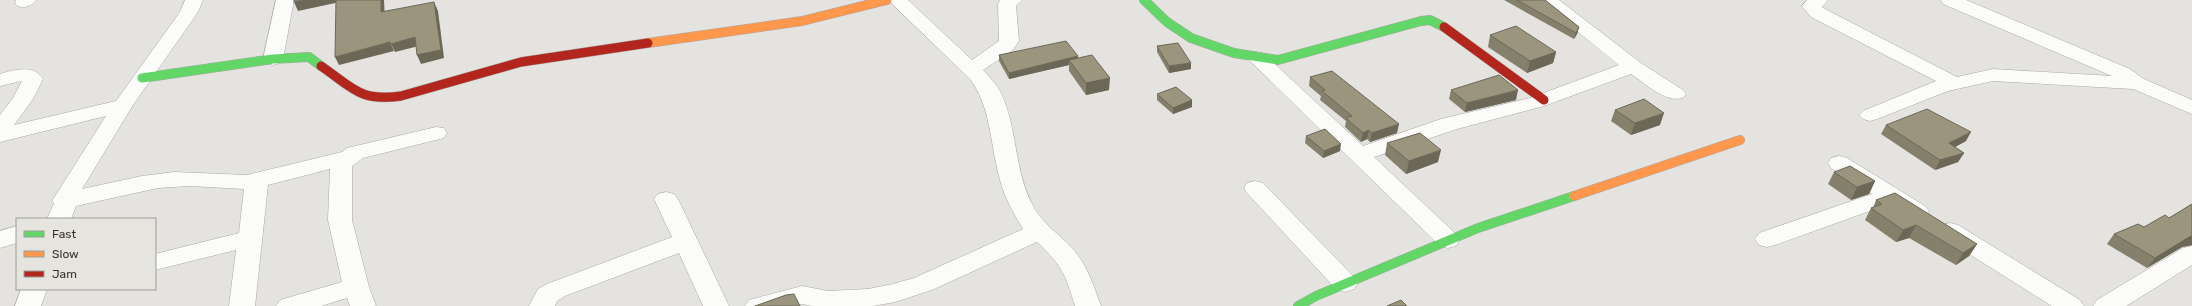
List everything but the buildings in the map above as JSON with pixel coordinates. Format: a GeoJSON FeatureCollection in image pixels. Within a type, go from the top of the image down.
{"type":"FeatureCollection","features":[{"type":"Feature","properties":{"kind":"street"},"geometry":{"type":"LineString","coordinates":[[62,210],[72,185],[123,105],[189,12],[194,0]]}},
{"type":"Feature","properties":{"kind":"street"},"geometry":{"type":"LineString","coordinates":[[273,59],[285,0]]}},
{"type":"Feature","properties":{"kind":"street"},"geometry":{"type":"LineString","coordinates":[[142,78],[273,59],[309,57],[364,96],[381,99],[401,96],[538,59],[849,12],[887,0]]}},
{"type":"Feature","properties":{"kind":"street"},"geometry":{"type":"LineString","coordinates":[[897,0],[971,69],[990,92],[998,114],[1010,177],[1018,202],[1032,224],[1063,253],[1077,272],[1088,306]]}},
{"type":"Feature","properties":{"kind":"street"},"geometry":{"type":"LineString","coordinates":[[971,69],[1004,47],[1009,41],[1010,33],[1007,4],[1013,0]]}},
{"type":"Feature","properties":{"kind":"street"},"geometry":{"type":"LineString","coordinates":[[1144,0],[1167,22],[1191,38],[1234,53],[1257,58],[1278,60],[1421,21],[1430,20],[1449,29],[1544,100]]}},
{"type":"Feature","properties":{"kind":"street"},"geometry":{"type":"LineString","coordinates":[[1548,0],[1634,67],[1676,94]]}},
{"type":"Feature","properties":{"kind":"street"},"geometry":{"type":"LineString","coordinates":[[1950,0],[2097,61],[2122,73],[2137,83],[2192,108]]}},
{"type":"Feature","properties":{"kind":"street"},"geometry":{"type":"LineString","coordinates":[[1815,1],[1811,6],[1818,13],[1954,83]]}},
{"type":"Feature","properties":{"kind":"street"},"geometry":{"type":"LineString","coordinates":[[1257,58],[1448,240]]}},
{"type":"Feature","properties":{"kind":"street"},"geometry":{"type":"LineString","coordinates":[[1359,155],[1449,124],[1544,100],[1606,75],[1634,67]]}},
{"type":"Feature","properties":{"kind":"street"},"geometry":{"type":"LineString","coordinates":[[0,80],[21,75],[30,76],[33,79],[23,99],[0,129]]}},
{"type":"Feature","properties":{"kind":"street"},"geometry":{"type":"LineString","coordinates":[[1870,115],[1942,86],[1993,75],[2137,83]]}},
{"type":"Feature","properties":{"kind":"street"},"geometry":{"type":"LineString","coordinates":[[0,135],[123,105]]}},
{"type":"Feature","properties":{"kind":"street"},"geometry":{"type":"LineString","coordinates":[[62,210],[126,186],[190,179],[237,183],[345,158],[355,154],[436,133]]}},
{"type":"Feature","properties":{"kind":"street"},"geometry":{"type":"LineString","coordinates":[[1298,306],[1345,283],[1448,240],[1740,140]]}},
{"type":"Feature","properties":{"kind":"street"},"geometry":{"type":"LineString","coordinates":[[289,306],[360,296],[340,220],[341,163],[345,158]]}},
{"type":"Feature","properties":{"kind":"street"},"geometry":{"type":"LineString","coordinates":[[1839,163],[2071,306]]}},
{"type":"Feature","properties":{"kind":"street"},"geometry":{"type":"LineString","coordinates":[[242,306],[257,179]]}},
{"type":"Feature","properties":{"kind":"street"},"geometry":{"type":"LineString","coordinates":[[1255,188],[1345,283]]}},
{"type":"Feature","properties":{"kind":"street"},"geometry":{"type":"LineString","coordinates":[[1767,239],[1892,195]]}},
{"type":"Feature","properties":{"kind":"street"},"geometry":{"type":"LineString","coordinates":[[666,198],[716,306]]}},
{"type":"Feature","properties":{"kind":"street"},"geometry":{"type":"LineString","coordinates":[[758,306],[802,295],[828,300],[868,298],[895,292],[923,284],[1040,231]]}},
{"type":"Feature","properties":{"kind":"street"},"geometry":{"type":"LineString","coordinates":[[0,240],[16,234]]}},
{"type":"Feature","properties":{"kind":"street"},"geometry":{"type":"LineString","coordinates":[[156,262],[249,239]]}},
{"type":"Feature","properties":{"kind":"street"},"geometry":{"type":"LineString","coordinates":[[542,306],[547,295],[556,290],[686,241]]}},
{"type":"Feature","properties":{"kind":"street"},"geometry":{"type":"LineString","coordinates":[[2106,306],[2192,254]]}},
{"type":"Feature","properties":{"kind":"traffic: fast"},"geometry":{"type":"LineString","coordinates":[[1144,0],[1167,22],[1191,38],[1234,53],[1278,60],[1421,21],[1430,20],[1444,27]]}},
{"type":"Feature","properties":{"kind":"traffic: fast"},"geometry":{"type":"LineString","coordinates":[[142,78],[273,59],[309,57],[321,66]]}},
{"type":"Feature","properties":{"kind":"traffic: fast"},"geometry":{"type":"LineString","coordinates":[[1298,306],[1316,296],[1478,228],[1574,196]]}},
{"type":"Feature","properties":{"kind":"traffic: slow"},"geometry":{"type":"LineString","coordinates":[[648,43],[802,21],[887,0]]}},
{"type":"Feature","properties":{"kind":"traffic: slow"},"geometry":{"type":"LineString","coordinates":[[1574,196],[1740,140]]}},
{"type":"Feature","properties":{"kind":"traffic: jam"},"geometry":{"type":"LineString","coordinates":[[1444,27],[1544,100]]}},
{"type":"Feature","properties":{"kind":"traffic: jam"},"geometry":{"type":"LineString","coordinates":[[321,66],[364,96],[381,99],[401,96],[521,62],[648,43]]}}]}
